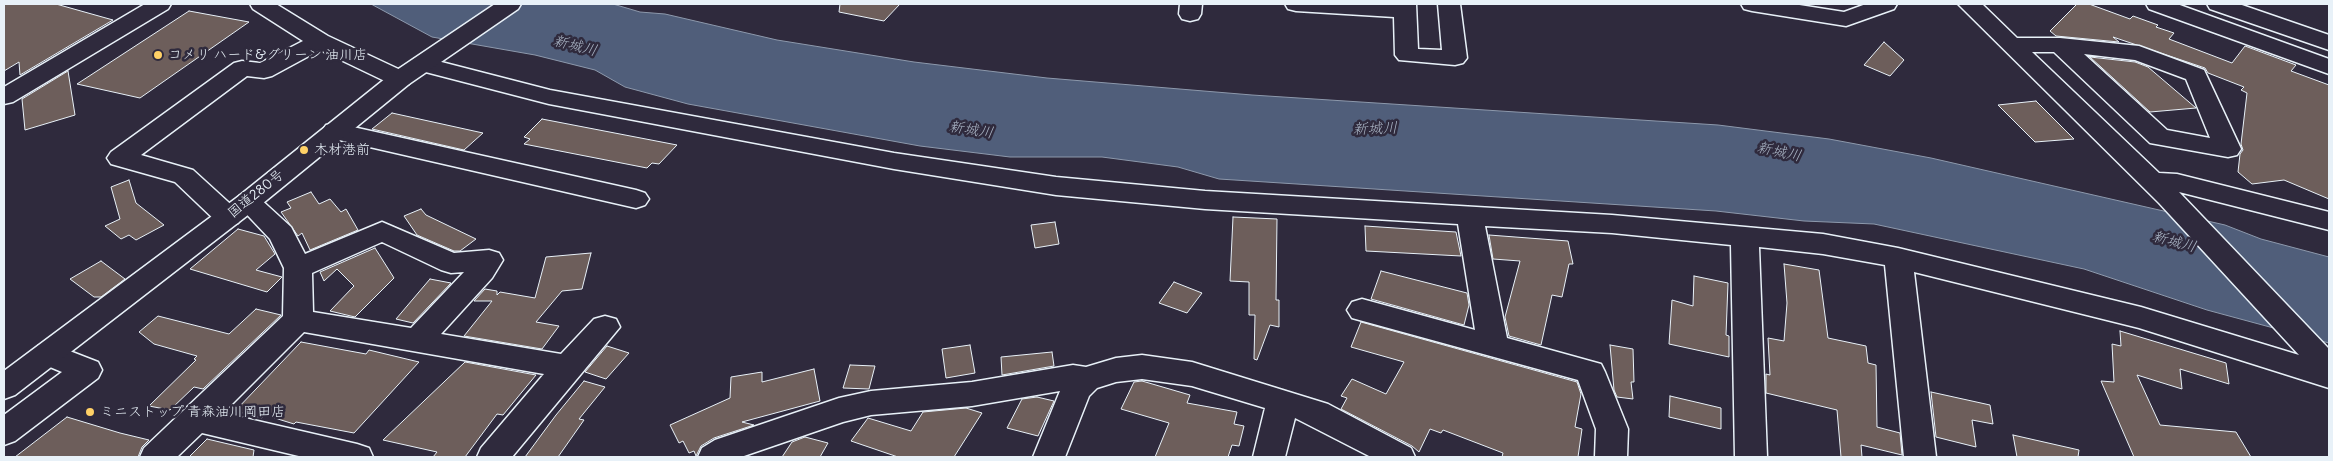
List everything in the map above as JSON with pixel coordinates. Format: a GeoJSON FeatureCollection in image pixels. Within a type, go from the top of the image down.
{"type":"FeatureCollection","features":[{"type":"Feature","properties":{"kind":"main road"},"geometry":{"type":"LineString","coordinates":[[4,97],[160,4]]}},
{"type":"Feature","properties":{"kind":"main road"},"geometry":{"type":"LineString","coordinates":[[261,4],[320,41],[418,67],[549,97],[894,161],[1056,186],[1205,200],[1612,224],[1823,244],[1898,258],[2141,318],[2329,376]]}},
{"type":"Feature","properties":{"kind":"main road","name":"国道280号"},"geometry":{"type":"LineString","coordinates":[[4,387],[238,210],[334,131],[418,67],[510,4]]}},
{"type":"Feature","properties":{"kind":"main road"},"geometry":{"type":"LineString","coordinates":[[1296,4],[1405,7],[1407,55],[1455,58],[1449,4]]}},
{"type":"Feature","properties":{"kind":"main road"},"geometry":{"type":"LineString","coordinates":[[1752,4],[1846,19],[1886,4]]}},
{"type":"Feature","properties":{"kind":"main road"},"geometry":{"type":"LineString","coordinates":[[1969,4],[2160,189],[2329,368]]}},
{"type":"Feature","properties":{"kind":"main road"},"geometry":{"type":"LineString","coordinates":[[2157,4],[2329,67]]}},
{"type":"Feature","properties":{"kind":"main road"},"geometry":{"type":"LineString","coordinates":[[2190,4],[2329,54]]}},
{"type":"Feature","properties":{"kind":"main road"},"geometry":{"type":"LineString","coordinates":[[2218,4],[2329,43]]}},
{"type":"Feature","properties":{"kind":"main road"},"geometry":{"type":"LineString","coordinates":[[2261,4],[2329,27]]}},
{"type":"Feature","properties":{"kind":"main road"},"geometry":{"type":"LineString","coordinates":[[156,457],[298,320],[298,268],[281,234],[184,176],[120,158],[242,68],[264,71],[320,41]]}},
{"type":"Feature","properties":{"kind":"main road"},"geometry":{"type":"LineString","coordinates":[[2013,45],[2060,46],[2139,53],[2196,75],[2228,149],[2159,138],[2060,46]]}},
{"type":"Feature","properties":{"kind":"main road"},"geometry":{"type":"LineString","coordinates":[[334,131],[636,199]]}},
{"type":"Feature","properties":{"kind":"main road"},"geometry":{"type":"LineString","coordinates":[[2160,189],[2177,183],[2329,221]]}},
{"type":"Feature","properties":{"kind":"main road"},"geometry":{"type":"LineString","coordinates":[[1470,216],[1493,346]]}},
{"type":"Feature","properties":{"kind":"main road"},"geometry":{"type":"LineString","coordinates":[[298,268],[382,231],[451,263],[489,260],[482,271],[417,341]]}},
{"type":"Feature","properties":{"kind":"main road"},"geometry":{"type":"LineString","coordinates":[[1745,237],[1751,457]]}},
{"type":"Feature","properties":{"kind":"main road"},"geometry":{"type":"LineString","coordinates":[[1898,258],[1920,457]]}},
{"type":"Feature","properties":{"kind":"main road"},"geometry":{"type":"LineString","coordinates":[[1362,310],[1590,372],[1612,430],[1611,457]]}},
{"type":"Feature","properties":{"kind":"main road"},"geometry":{"type":"LineString","coordinates":[[298,320],[568,367]]}},
{"type":"Feature","properties":{"kind":"main road"},"geometry":{"type":"LineString","coordinates":[[493,457],[568,367],[605,327]]}},
{"type":"Feature","properties":{"kind":"main road"},"geometry":{"type":"LineString","coordinates":[[4,432],[86,370],[49,354]]}},
{"type":"Feature","properties":{"kind":"main road"},"geometry":{"type":"LineString","coordinates":[[714,457],[726,449],[774,434],[838,410],[871,404],[972,394],[1073,377],[1086,379],[1116,370],[1142,367],[1192,374],[1283,402],[1317,414],[1399,457]]}},
{"type":"Feature","properties":{"kind":"main road"},"geometry":{"type":"LineString","coordinates":[[1049,457],[1076,390],[1086,379]]}},
{"type":"Feature","properties":{"kind":"main road"},"geometry":{"type":"LineString","coordinates":[[1270,457],[1283,402]]}},
{"type":"Feature","properties":{"kind":"main road"},"geometry":{"type":"LineString","coordinates":[[196,419],[357,457]]}},
{"type":"Feature","properties":{"kind":"water","name":"新城川"},"geometry":{"type":"Polygon","coordinates":[[[371,4],[613,4],[640,12],[665,14],[777,40],[914,62],[1047,78],[1252,95],[1718,125],[1829,139],[1931,158],[2225,225],[2261,239],[2329,257],[2329,343],[2207,310],[2084,269],[1874,224],[1804,221],[1716,211],[1219,179],[1178,167],[1102,157],[1010,157],[920,146],[688,104],[625,87],[595,70],[535,55],[432,37],[371,4]]]}},
{"type":"Feature","properties":{"kind":"building"},"geometry":{"type":"Polygon","coordinates":[[[4,4],[56,4],[113,20],[20,75],[19,62],[4,71],[4,4]]]}},
{"type":"Feature","properties":{"kind":"building"},"geometry":{"type":"Polygon","coordinates":[[[840,4],[900,4],[884,21],[839,12],[840,4]]]}},
{"type":"Feature","properties":{"kind":"building"},"geometry":{"type":"Polygon","coordinates":[[[2077,4],[2089,4],[2130,19],[2133,16],[2158,25],[2156,27],[2174,33],[2169,39],[2232,63],[2245,46],[2296,65],[2291,71],[2329,85],[2329,199],[2284,180],[2252,184],[2238,172],[2240,154],[2243,150],[2241,144],[2247,93],[2241,90],[2244,87],[2208,73],[2205,68],[2113,37],[2119,42],[2056,36],[2050,31],[2077,4]]]}},
{"type":"Feature","properties":{"kind":"building"},"geometry":{"type":"Polygon","coordinates":[[[189,11],[249,22],[140,98],[77,84],[189,11]]]}},
{"type":"Feature","properties":{"kind":"building"},"geometry":{"type":"Polygon","coordinates":[[[1884,42],[1904,60],[1890,76],[1864,65],[1884,42]]]}},
{"type":"Feature","properties":{"kind":"building"},"geometry":{"type":"Polygon","coordinates":[[[2090,57],[2135,62],[2148,67],[2196,108],[2150,112],[2090,57]]]}},
{"type":"Feature","properties":{"kind":"building"},"geometry":{"type":"Polygon","coordinates":[[[68,71],[75,115],[25,130],[22,99],[68,71]]]}},
{"type":"Feature","properties":{"kind":"building"},"geometry":{"type":"Polygon","coordinates":[[[2036,101],[2074,139],[2035,142],[1998,105],[2036,101]]]}},
{"type":"Feature","properties":{"kind":"building"},"geometry":{"type":"Polygon","coordinates":[[[392,113],[483,133],[464,150],[372,129],[392,113]]]}},
{"type":"Feature","properties":{"kind":"building"},"geometry":{"type":"Polygon","coordinates":[[[542,119],[677,145],[659,164],[652,163],[647,168],[524,144],[530,139],[524,137],[542,119]]]}},
{"type":"Feature","properties":{"kind":"building"},"geometry":{"type":"Polygon","coordinates":[[[129,180],[136,203],[164,225],[136,240],[129,235],[121,239],[105,226],[120,219],[111,187],[129,180]]]}},
{"type":"Feature","properties":{"kind":"building"},"geometry":{"type":"Polygon","coordinates":[[[311,192],[319,204],[330,199],[341,212],[346,209],[358,230],[310,250],[302,233],[298,236],[281,212],[291,208],[287,202],[311,192]]]}},
{"type":"Feature","properties":{"kind":"building"},"geometry":{"type":"Polygon","coordinates":[[[421,209],[426,215],[476,239],[460,251],[454,251],[417,235],[404,216],[421,209]]]}},
{"type":"Feature","properties":{"kind":"building"},"geometry":{"type":"Polygon","coordinates":[[[1233,217],[1277,219],[1276,300],[1279,300],[1279,327],[1270,325],[1257,360],[1254,359],[1255,315],[1249,315],[1249,282],[1230,281],[1233,217]]]}},
{"type":"Feature","properties":{"kind":"building"},"geometry":{"type":"Polygon","coordinates":[[[1055,222],[1059,244],[1035,248],[1031,225],[1055,222]]]}},
{"type":"Feature","properties":{"kind":"building"},"geometry":{"type":"Polygon","coordinates":[[[1365,226],[1456,232],[1461,256],[1366,251],[1365,226]]]}},
{"type":"Feature","properties":{"kind":"building"},"geometry":{"type":"Polygon","coordinates":[[[238,229],[264,236],[275,254],[256,270],[282,277],[267,292],[190,269],[238,229]]]}},
{"type":"Feature","properties":{"kind":"building"},"geometry":{"type":"Polygon","coordinates":[[[1489,235],[1568,241],[1573,264],[1569,264],[1562,297],[1552,295],[1541,345],[1509,336],[1505,317],[1520,261],[1493,259],[1489,235]]]}},
{"type":"Feature","properties":{"kind":"building"},"geometry":{"type":"Polygon","coordinates":[[[375,248],[394,278],[355,317],[330,311],[354,286],[337,269],[324,281],[320,272],[375,248]]]}},
{"type":"Feature","properties":{"kind":"building"},"geometry":{"type":"Polygon","coordinates":[[[591,253],[582,289],[562,291],[536,322],[559,326],[542,349],[464,336],[492,301],[474,301],[485,289],[497,291],[497,295],[500,292],[535,298],[546,257],[591,253]]]}},
{"type":"Feature","properties":{"kind":"building"},"geometry":{"type":"Polygon","coordinates":[[[101,261],[125,279],[101,297],[94,297],[70,279],[101,261]]]}},
{"type":"Feature","properties":{"kind":"building"},"geometry":{"type":"Polygon","coordinates":[[[1784,264],[1819,270],[1828,338],[1866,346],[1868,363],[1876,365],[1877,427],[1900,433],[1902,455],[1861,445],[1862,457],[1841,457],[1837,410],[1766,393],[1766,374],[1770,375],[1768,338],[1784,341],[1787,303],[1784,264]]]}},
{"type":"Feature","properties":{"kind":"building"},"geometry":{"type":"Polygon","coordinates":[[[1381,271],[1467,293],[1469,305],[1464,325],[1371,299],[1381,271]]]}},
{"type":"Feature","properties":{"kind":"building"},"geometry":{"type":"Polygon","coordinates":[[[1694,276],[1728,283],[1726,335],[1729,336],[1729,357],[1669,344],[1672,300],[1693,306],[1694,276]]]}},
{"type":"Feature","properties":{"kind":"building"},"geometry":{"type":"Polygon","coordinates":[[[430,279],[451,283],[413,323],[396,319],[430,279]]]}},
{"type":"Feature","properties":{"kind":"building"},"geometry":{"type":"Polygon","coordinates":[[[1174,282],[1202,293],[1187,313],[1159,303],[1174,282]]]}},
{"type":"Feature","properties":{"kind":"building"},"geometry":{"type":"Polygon","coordinates":[[[256,309],[281,315],[203,389],[194,387],[170,410],[149,406],[196,360],[194,359],[197,356],[154,344],[139,332],[158,316],[229,334],[256,309]]]}},
{"type":"Feature","properties":{"kind":"building"},"geometry":{"type":"Polygon","coordinates":[[[1361,322],[1577,382],[1581,394],[1575,427],[1582,429],[1578,457],[1502,457],[1503,453],[1443,430],[1441,433],[1430,429],[1419,452],[1412,446],[1341,409],[1347,398],[1341,396],[1352,379],[1386,394],[1404,362],[1351,347],[1361,322]]]}},
{"type":"Feature","properties":{"kind":"building"},"geometry":{"type":"Polygon","coordinates":[[[2120,331],[2226,363],[2229,384],[2180,369],[2182,389],[2137,375],[2160,425],[2236,432],[2251,457],[2134,457],[2101,381],[2114,382],[2112,344],[2121,346],[2120,331]]]}},
{"type":"Feature","properties":{"kind":"building"},"geometry":{"type":"Polygon","coordinates":[[[301,342],[366,354],[369,350],[419,362],[354,433],[296,422],[294,424],[265,415],[262,418],[235,411],[301,342]]]}},
{"type":"Feature","properties":{"kind":"building"},"geometry":{"type":"Polygon","coordinates":[[[970,345],[975,373],[946,378],[942,349],[970,345]]]}},
{"type":"Feature","properties":{"kind":"building"},"geometry":{"type":"Polygon","coordinates":[[[1610,345],[1633,349],[1634,382],[1631,382],[1633,399],[1617,397],[1614,390],[1610,345]]]}},
{"type":"Feature","properties":{"kind":"building"},"geometry":{"type":"Polygon","coordinates":[[[607,346],[629,353],[606,379],[585,372],[607,346]]]}},
{"type":"Feature","properties":{"kind":"building"},"geometry":{"type":"Polygon","coordinates":[[[1052,352],[1054,366],[1002,375],[1001,357],[1052,352]]]}},
{"type":"Feature","properties":{"kind":"building"},"geometry":{"type":"Polygon","coordinates":[[[465,362],[536,375],[503,415],[497,414],[465,457],[433,457],[437,452],[383,440],[465,362]]]}},
{"type":"Feature","properties":{"kind":"building"},"geometry":{"type":"Polygon","coordinates":[[[850,365],[875,366],[869,389],[843,388],[850,365]]]}},
{"type":"Feature","properties":{"kind":"building"},"geometry":{"type":"Polygon","coordinates":[[[814,369],[820,401],[742,422],[754,425],[714,438],[701,446],[696,456],[694,451],[689,453],[683,441],[679,443],[670,425],[730,398],[731,377],[762,372],[762,382],[814,369]]]}},
{"type":"Feature","properties":{"kind":"building"},"geometry":{"type":"Polygon","coordinates":[[[584,381],[605,387],[579,419],[584,420],[558,457],[525,457],[556,415],[584,381]]]}},
{"type":"Feature","properties":{"kind":"building"},"geometry":{"type":"Polygon","coordinates":[[[1142,381],[1190,395],[1187,403],[1237,412],[1234,424],[1244,426],[1239,446],[1232,445],[1228,457],[1155,457],[1169,423],[1121,409],[1134,382],[1142,381]]]}},
{"type":"Feature","properties":{"kind":"building"},"geometry":{"type":"Polygon","coordinates":[[[1931,392],[1990,405],[1993,424],[1972,420],[1976,447],[1936,437],[1931,392]]]}},
{"type":"Feature","properties":{"kind":"building"},"geometry":{"type":"Polygon","coordinates":[[[1670,396],[1721,408],[1721,429],[1669,417],[1670,396]]]}},
{"type":"Feature","properties":{"kind":"building"},"geometry":{"type":"Polygon","coordinates":[[[1037,397],[1054,401],[1038,436],[1007,428],[1022,399],[1037,397]]]}},
{"type":"Feature","properties":{"kind":"building"},"geometry":{"type":"Polygon","coordinates":[[[966,408],[982,413],[954,457],[898,457],[851,441],[868,418],[911,431],[923,412],[966,408]]]}},
{"type":"Feature","properties":{"kind":"building"},"geometry":{"type":"Polygon","coordinates":[[[67,417],[149,440],[142,447],[138,457],[15,457],[67,417]]]}},
{"type":"Feature","properties":{"kind":"building"},"geometry":{"type":"Polygon","coordinates":[[[2013,435],[2079,450],[2078,457],[2017,457],[2013,435]]]}},
{"type":"Feature","properties":{"kind":"building"},"geometry":{"type":"Polygon","coordinates":[[[805,437],[828,443],[820,457],[782,457],[792,442],[805,437]]]}},
{"type":"Feature","properties":{"kind":"building"},"geometry":{"type":"Polygon","coordinates":[[[207,439],[254,450],[253,457],[189,457],[207,439]]]}},
{"type":"Feature","properties":{"kind":"place","name":"コメリ ハード&グリーン 油川店"},"geometry":{"type":"Point","coordinates":[158,55]}},
{"type":"Feature","properties":{"kind":"place","name":"木材港前"},"geometry":{"type":"Point","coordinates":[304,150]}},
{"type":"Feature","properties":{"kind":"place","name":"ミニストップ 青森油川岡田店"},"geometry":{"type":"Point","coordinates":[90,412]}}]}
